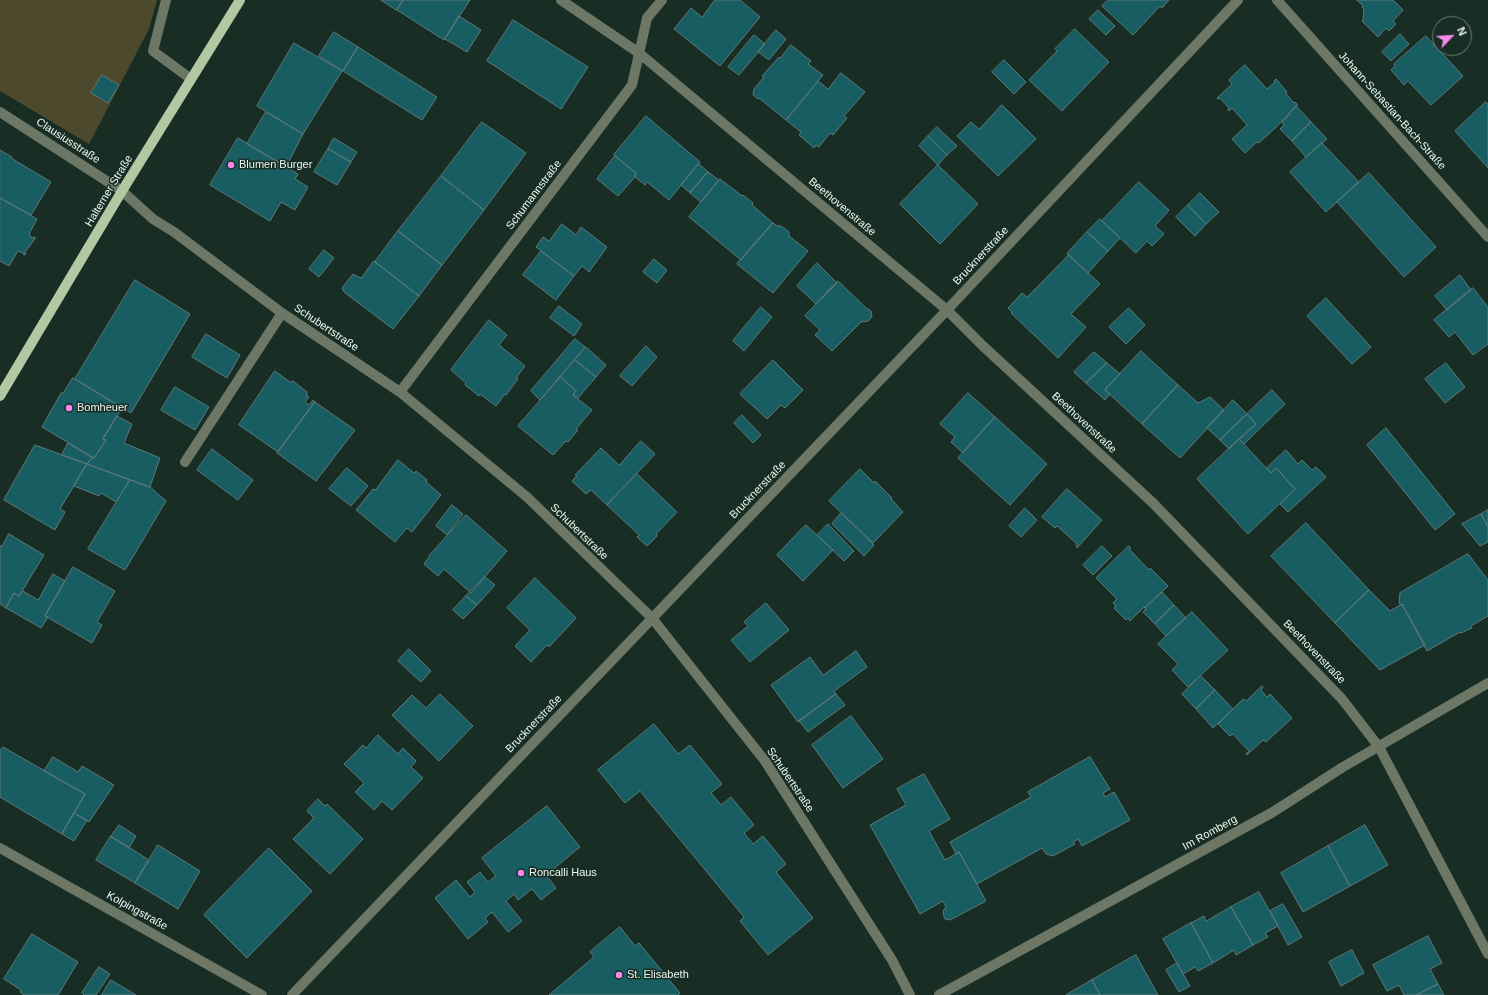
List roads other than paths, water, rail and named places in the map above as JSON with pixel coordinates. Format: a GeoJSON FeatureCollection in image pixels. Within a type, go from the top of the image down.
{"type":"FeatureCollection","features":[{"type":"Feature","properties":{"kind":"main road","name":"Halterner Straße"},"geometry":{"type":"LineString","coordinates":[[0,396],[122,191],[240,0]]}},
{"type":"Feature","properties":{"kind":"street"},"geometry":{"type":"LineString","coordinates":[[166,0],[153,51],[191,79]]}},
{"type":"Feature","properties":{"kind":"street","name":"Beethovenstraße"},"geometry":{"type":"LineString","coordinates":[[561,0],[639,53],[947,310],[983,346],[1153,503],[1342,699],[1379,747],[1488,954]]}},
{"type":"Feature","properties":{"kind":"street","name":"Schumannstraße"},"geometry":{"type":"LineString","coordinates":[[400,392],[632,85],[648,18],[662,0]]}},
{"type":"Feature","properties":{"kind":"street","name":"Brucknerstraße"},"geometry":{"type":"LineString","coordinates":[[292,995],[947,310],[1238,0]]}},
{"type":"Feature","properties":{"kind":"street","name":"Johann-Sebastian-Bach-Straße"},"geometry":{"type":"LineString","coordinates":[[1277,0],[1488,237]]}},
{"type":"Feature","properties":{"kind":"street","name":"Clausiusstraße"},"geometry":{"type":"LineString","coordinates":[[0,112],[122,191]]}},
{"type":"Feature","properties":{"kind":"street","name":"Schubertstraße"},"geometry":{"type":"LineString","coordinates":[[122,191],[153,219],[174,232],[282,312],[400,392],[526,498],[652,618],[765,761],[892,960],[910,995]]}},
{"type":"Feature","properties":{"kind":"street"},"geometry":{"type":"LineString","coordinates":[[185,462],[282,312]]}},
{"type":"Feature","properties":{"kind":"street","name":"Im Romberg"},"geometry":{"type":"LineString","coordinates":[[939,995],[1273,812],[1343,767],[1488,683]]}},
{"type":"Feature","properties":{"kind":"street","name":"Kolpingstraße"},"geometry":{"type":"LineString","coordinates":[[0,848],[262,995]]}},
{"type":"Feature","properties":{"kind":"place","name":"Blumen Burger"},"geometry":{"type":"Point","coordinates":[231,165]}},
{"type":"Feature","properties":{"kind":"place","name":"Bomheuer"},"geometry":{"type":"Point","coordinates":[69,408]}},
{"type":"Feature","properties":{"kind":"place","name":"Roncalli Haus"},"geometry":{"type":"Point","coordinates":[521,873]}},
{"type":"Feature","properties":{"kind":"place","name":"St. Elisabeth"},"geometry":{"type":"Point","coordinates":[619,975]}}]}
